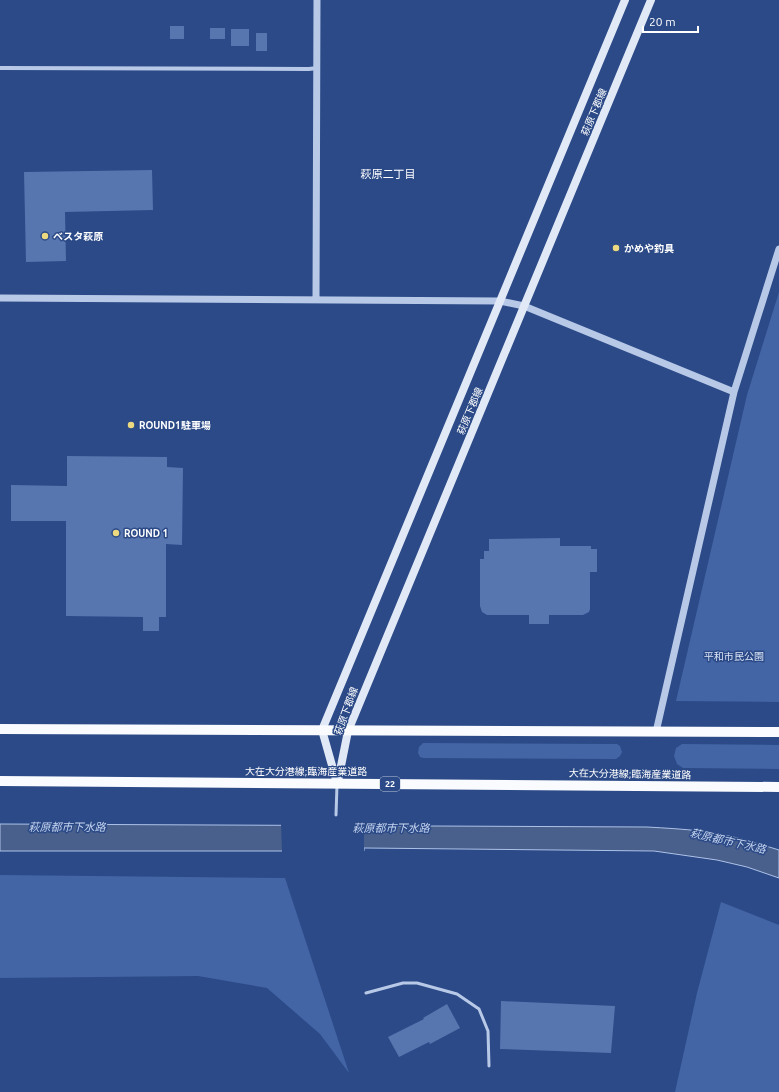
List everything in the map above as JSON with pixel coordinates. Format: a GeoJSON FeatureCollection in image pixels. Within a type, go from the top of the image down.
{"type":"FeatureCollection","features":[{"type":"Feature","properties":{"kind":"main road","name":"萩原下郡線"},"geometry":{"type":"LineString","coordinates":[[338,783],[322,730],[625,0]]}},
{"type":"Feature","properties":{"kind":"main road","name":"萩原下郡線"},"geometry":{"type":"LineString","coordinates":[[338,783],[348,731],[651,0]]}},
{"type":"Feature","properties":{"kind":"main road"},"geometry":{"type":"LineString","coordinates":[[0,729],[779,732]]}},
{"type":"Feature","properties":{"kind":"main road","name":"大在大分港線;臨海産業道路"},"geometry":{"type":"LineString","coordinates":[[0,781],[779,787]]}},
{"type":"Feature","properties":{"kind":"street"},"geometry":{"type":"LineString","coordinates":[[316,300],[317,0]]}},
{"type":"Feature","properties":{"kind":"street"},"geometry":{"type":"LineString","coordinates":[[0,68],[317,68]]}},
{"type":"Feature","properties":{"kind":"street"},"geometry":{"type":"LineString","coordinates":[[656,732],[734,392],[779,249]]}},
{"type":"Feature","properties":{"kind":"street"},"geometry":{"type":"LineString","coordinates":[[0,298],[500,302],[524,306],[734,392]]}},
{"type":"Feature","properties":{"kind":"lane"},"geometry":{"type":"LineString","coordinates":[[336,815],[338,783]]}},
{"type":"Feature","properties":{"kind":"lane"},"geometry":{"type":"LineString","coordinates":[[366,993],[403,983],[417,983],[457,994],[479,1010],[488,1031],[489,1066]]}},
{"type":"Feature","properties":{"kind":"green space","name":"平和市民公園"},"geometry":{"type":"Polygon","coordinates":[[[779,292],[779,702],[676,701],[747,395],[779,292]]]}},
{"type":"Feature","properties":{"kind":"green space"},"geometry":{"type":"Polygon","coordinates":[[[423,743],[617,744],[620,746],[622,752],[616,759],[423,758],[420,757],[418,753],[419,747],[423,743]]]}},
{"type":"Feature","properties":{"kind":"green space"},"geometry":{"type":"Polygon","coordinates":[[[682,744],[779,745],[779,769],[683,768],[677,764],[674,756],[676,748],[682,744]]]}},
{"type":"Feature","properties":{"kind":"green space"},"geometry":{"type":"Polygon","coordinates":[[[0,875],[285,878],[349,1073],[320,1034],[267,988],[198,976],[0,978],[0,875]]]}},
{"type":"Feature","properties":{"kind":"green space"},"geometry":{"type":"Polygon","coordinates":[[[721,902],[779,925],[779,1092],[675,1092],[697,993],[721,902]]]}},
{"type":"Feature","properties":{"kind":"water","name":"萩原都市下水路"},"geometry":{"type":"Polygon","coordinates":[[[0,824],[647,827],[720,834],[779,850],[779,878],[747,867],[717,860],[654,851],[364,848],[364,851],[0,851],[0,824]]]}},
{"type":"Feature","properties":{"kind":"pier"},"geometry":{"type":"Polygon","coordinates":[[[281,824],[364,824],[364,853],[282,852],[281,824]]]}},
{"type":"Feature","properties":{"kind":"building"},"geometry":{"type":"Polygon","coordinates":[[[170,26],[184,26],[184,39],[170,39],[170,26]]]}},
{"type":"Feature","properties":{"kind":"building"},"geometry":{"type":"Polygon","coordinates":[[[210,28],[225,28],[225,39],[210,39],[210,28]]]}},
{"type":"Feature","properties":{"kind":"building"},"geometry":{"type":"Polygon","coordinates":[[[231,29],[249,29],[249,46],[231,46],[231,29]]]}},
{"type":"Feature","properties":{"kind":"building"},"geometry":{"type":"Polygon","coordinates":[[[256,33],[267,33],[267,51],[256,51],[256,33]]]}},
{"type":"Feature","properties":{"kind":"building","name":"ベスタ萩原"},"geometry":{"type":"Polygon","coordinates":[[[152,170],[153,210],[65,212],[66,261],[26,262],[24,172],[152,170]]]}},
{"type":"Feature","properties":{"kind":"building","name":"ROUND 1"},"geometry":{"type":"Polygon","coordinates":[[[67,456],[167,457],[167,467],[183,468],[182,545],[166,544],[166,617],[159,617],[159,631],[143,631],[143,617],[66,616],[66,521],[11,521],[11,485],[67,486],[67,456]]]}},
{"type":"Feature","properties":{"kind":"building"},"geometry":{"type":"Polygon","coordinates":[[[560,538],[560,546],[591,546],[591,549],[597,549],[597,572],[590,572],[589,612],[583,615],[549,615],[549,624],[529,624],[529,615],[487,615],[482,612],[480,606],[480,559],[484,559],[484,551],[489,551],[489,539],[560,538]]]}},
{"type":"Feature","properties":{"kind":"building"},"geometry":{"type":"Polygon","coordinates":[[[501,1001],[615,1006],[611,1053],[500,1049],[501,1001]]]}},
{"type":"Feature","properties":{"kind":"building"},"geometry":{"type":"Polygon","coordinates":[[[447,1004],[460,1028],[430,1044],[429,1042],[399,1057],[388,1037],[424,1019],[423,1018],[447,1004]]]}},
{"type":"Feature","properties":{"kind":"place","name":"ベスタ萩原"},"geometry":{"type":"Point","coordinates":[45,236]}},
{"type":"Feature","properties":{"kind":"place","name":"かめや釣具"},"geometry":{"type":"Point","coordinates":[616,248]}},
{"type":"Feature","properties":{"kind":"place","name":"ROUND1駐車場"},"geometry":{"type":"Point","coordinates":[131,425]}},
{"type":"Feature","properties":{"kind":"place","name":"ROUND 1"},"geometry":{"type":"Point","coordinates":[116,533]}},
{"type":"Feature","properties":{"kind":"district","name":"萩原二丁目"},"geometry":{"type":"Point","coordinates":[388,174]}}]}
